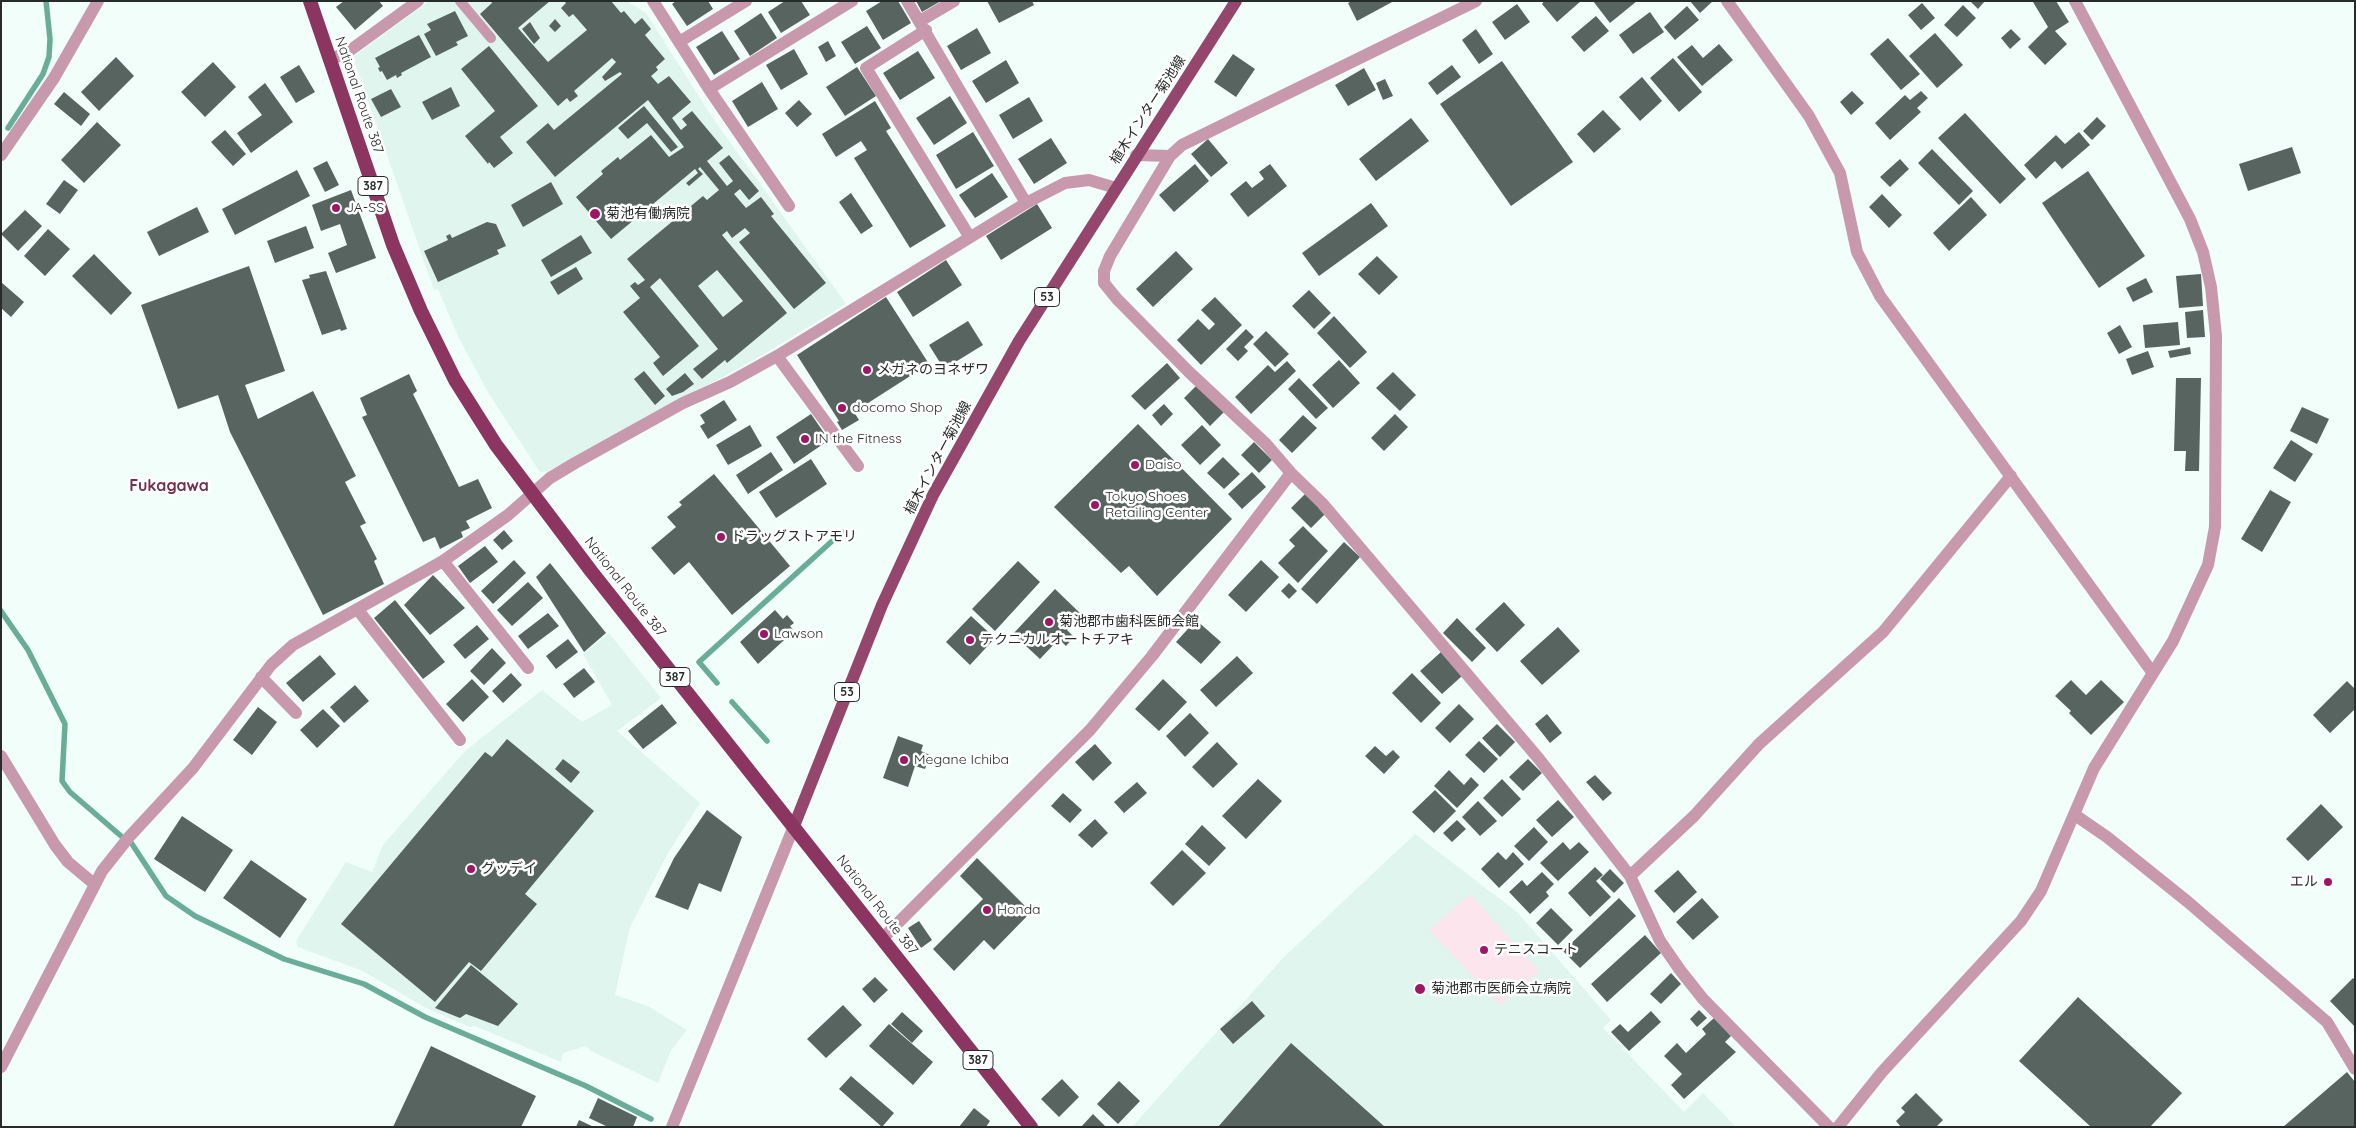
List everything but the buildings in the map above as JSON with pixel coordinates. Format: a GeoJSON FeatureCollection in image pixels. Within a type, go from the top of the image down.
{"type":"FeatureCollection","features":[{"type":"Feature","properties":{"kind":"highway","name":"National Route 387"},"geometry":{"type":"LineString","coordinates":[[310,1],[393,245],[421,310],[455,380],[496,445],[532,495],[1031,1127]]}},
{"type":"Feature","properties":{"kind":"main road","name":"植木インター菊池線"},"geometry":{"type":"LineString","coordinates":[[794,826],[882,605],[933,495],[1019,341],[1236,1]]}},
{"type":"Feature","properties":{"kind":"street"},"geometry":{"type":"LineString","coordinates":[[1,155],[54,78],[98,1]]}},
{"type":"Feature","properties":{"kind":"street"},"geometry":{"type":"LineString","coordinates":[[329,59],[345,54],[418,1]]}},
{"type":"Feature","properties":{"kind":"street"},"geometry":{"type":"LineString","coordinates":[[653,1],[709,89],[789,206]]}},
{"type":"Feature","properties":{"kind":"street"},"geometry":{"type":"LineString","coordinates":[[679,42],[746,1]]}},
{"type":"Feature","properties":{"kind":"street"},"geometry":{"type":"LineString","coordinates":[[709,89],[852,1]]}},
{"type":"Feature","properties":{"kind":"street"},"geometry":{"type":"LineString","coordinates":[[907,1],[1026,203]]}},
{"type":"Feature","properties":{"kind":"street"},"geometry":{"type":"LineString","coordinates":[[954,1],[866,68],[970,236]]}},
{"type":"Feature","properties":{"kind":"street"},"geometry":{"type":"LineString","coordinates":[[1476,1],[1182,146],[1170,156],[1110,256],[1104,271],[1104,284],[1189,372],[1266,444],[1290,473],[1322,503],[1540,759],[1630,876],[1660,941],[1680,970],[1703,998],[1829,1127]]}},
{"type":"Feature","properties":{"kind":"street"},"geometry":{"type":"LineString","coordinates":[[1727,1],[1809,116],[1840,173],[1856,252],[1880,296],[2152,672]]}},
{"type":"Feature","properties":{"kind":"street"},"geometry":{"type":"LineString","coordinates":[[1838,1127],[1882,1072],[2021,921],[2042,891],[2094,768],[2173,641],[2195,597],[2208,565],[2215,527],[2216,336],[2211,287],[2203,252],[2190,219],[2075,1]]}},
{"type":"Feature","properties":{"kind":"street"},"geometry":{"type":"LineString","coordinates":[[1136,155],[1170,156]]}},
{"type":"Feature","properties":{"kind":"street"},"geometry":{"type":"LineString","coordinates":[[1,1067],[93,883],[114,854],[193,768],[261,677],[293,645],[443,561],[508,515],[550,478],[683,403],[730,382],[777,356],[1026,203],[1065,184],[1089,180],[1116,188]]}},
{"type":"Feature","properties":{"kind":"street"},"geometry":{"type":"LineString","coordinates":[[777,356],[858,466]]}},
{"type":"Feature","properties":{"kind":"street"},"geometry":{"type":"LineString","coordinates":[[882,939],[1090,730],[1152,656],[1290,473]]}},
{"type":"Feature","properties":{"kind":"street"},"geometry":{"type":"LineString","coordinates":[[1630,876],[1694,816],[1759,744],[1884,632],[2011,476]]}},
{"type":"Feature","properties":{"kind":"street"},"geometry":{"type":"LineString","coordinates":[[443,561],[528,668]]}},
{"type":"Feature","properties":{"kind":"street"},"geometry":{"type":"LineString","coordinates":[[358,610],[460,740]]}},
{"type":"Feature","properties":{"kind":"street"},"geometry":{"type":"LineString","coordinates":[[261,677],[296,713]]}},
{"type":"Feature","properties":{"kind":"street"},"geometry":{"type":"LineString","coordinates":[[1,756],[55,845],[68,862],[93,883]]}},
{"type":"Feature","properties":{"kind":"street"},"geometry":{"type":"LineString","coordinates":[[2074,815],[2107,836],[2188,902],[2327,1022],[2355,1069]]}},
{"type":"Feature","properties":{"kind":"street"},"geometry":{"type":"LineString","coordinates":[[672,1127],[794,826]]}},
{"type":"Feature","properties":{"kind":"lane"},"geometry":{"type":"LineString","coordinates":[[460,1],[491,38]]}},
{"type":"Feature","properties":{"kind":"shaded area","name":"菊池有働病院"},"geometry":{"type":"Polygon","coordinates":[[[429,1],[627,1],[646,13],[712,117],[846,304],[754,360],[548,471],[540,472],[489,394],[458,336],[438,289],[434,290],[353,57],[429,1]]]}},
{"type":"Feature","properties":{"kind":"shaded area"},"geometry":{"type":"Polygon","coordinates":[[[609,633],[661,698],[617,731],[700,803],[668,853],[630,927],[615,995],[648,1006],[687,1030],[671,1050],[658,1083],[591,1051],[586,1046],[563,1053],[561,1062],[475,1026],[470,1027],[426,1008],[363,971],[298,947],[296,941],[346,862],[372,872],[383,845],[465,751],[542,690],[582,722],[612,705],[583,654],[609,633]]]}},
{"type":"Feature","properties":{"kind":"shaded area","name":"菊池郡市医師会立病院"},"geometry":{"type":"Polygon","coordinates":[[[1415,834],[1517,912],[1611,1020],[1603,1028],[1684,1112],[1703,1093],[1736,1127],[1132,1127],[1283,958],[1415,834]]]}},
{"type":"Feature","properties":{"kind":"shaded area","name":"テニスコート"},"geometry":{"type":"Polygon","coordinates":[[[1470,894],[1539,971],[1500,1005],[1429,930],[1470,894]]]}},
{"type":"Feature","properties":{"kind":"waterway"},"geometry":{"type":"LineString","coordinates":[[8,128],[43,74],[49,57],[50,39],[46,1]]}},
{"type":"Feature","properties":{"kind":"waterway"},"geometry":{"type":"LineString","coordinates":[[717,683],[699,662],[842,532]]}},
{"type":"Feature","properties":{"kind":"waterway"},"geometry":{"type":"LineString","coordinates":[[1,611],[28,650],[65,724],[62,781],[70,792],[121,836]]}},
{"type":"Feature","properties":{"kind":"waterway"},"geometry":{"type":"LineString","coordinates":[[732,702],[767,741]]}},
{"type":"Feature","properties":{"kind":"waterway"},"geometry":{"type":"LineString","coordinates":[[132,844],[166,896],[195,916],[284,959],[364,984],[425,1017],[586,1086],[651,1119]]}},
{"type":"Feature","properties":{"kind":"place","name":"JA-SS"},"geometry":{"type":"Point","coordinates":[336,208]}},
{"type":"Feature","properties":{"kind":"place","name":"菊池有働病院"},"geometry":{"type":"Point","coordinates":[595,214]}},
{"type":"Feature","properties":{"kind":"place","name":"メガネのヨネザワ"},"geometry":{"type":"Point","coordinates":[867,370]}},
{"type":"Feature","properties":{"kind":"place","name":"docomo Shop"},"geometry":{"type":"Point","coordinates":[842,408]}},
{"type":"Feature","properties":{"kind":"place","name":"IN the Fitness"},"geometry":{"type":"Point","coordinates":[805,439]}},
{"type":"Feature","properties":{"kind":"place","name":"Daiso"},"geometry":{"type":"Point","coordinates":[1135,465]}},
{"type":"Feature","properties":{"kind":"place","name":"Tokyo Shoes Retailing Center"},"geometry":{"type":"Point","coordinates":[1095,505]}},
{"type":"Feature","properties":{"kind":"place","name":"ドラッグストアモリ"},"geometry":{"type":"Point","coordinates":[721,537]}},
{"type":"Feature","properties":{"kind":"place","name":"菊池郡市歯科医師会館"},"geometry":{"type":"Point","coordinates":[1049,622]}},
{"type":"Feature","properties":{"kind":"place","name":"Lawson"},"geometry":{"type":"Point","coordinates":[764,634]}},
{"type":"Feature","properties":{"kind":"place","name":"テクニカルオートチアキ"},"geometry":{"type":"Point","coordinates":[970,640]}},
{"type":"Feature","properties":{"kind":"place","name":"Megane Ichiba"},"geometry":{"type":"Point","coordinates":[904,760]}},
{"type":"Feature","properties":{"kind":"place","name":"グッデイ"},"geometry":{"type":"Point","coordinates":[471,869]}},
{"type":"Feature","properties":{"kind":"place","name":"エル"},"geometry":{"type":"Point","coordinates":[2328,882]}},
{"type":"Feature","properties":{"kind":"place","name":"Honda"},"geometry":{"type":"Point","coordinates":[987,910]}},
{"type":"Feature","properties":{"kind":"place","name":"テニスコート"},"geometry":{"type":"Point","coordinates":[1484,950]}},
{"type":"Feature","properties":{"kind":"place","name":"菊池郡市医師会立病院"},"geometry":{"type":"Point","coordinates":[1420,989]}},
{"type":"Feature","properties":{"kind":"district","name":"Fukagawa"},"geometry":{"type":"Point","coordinates":[169,486]}}]}
